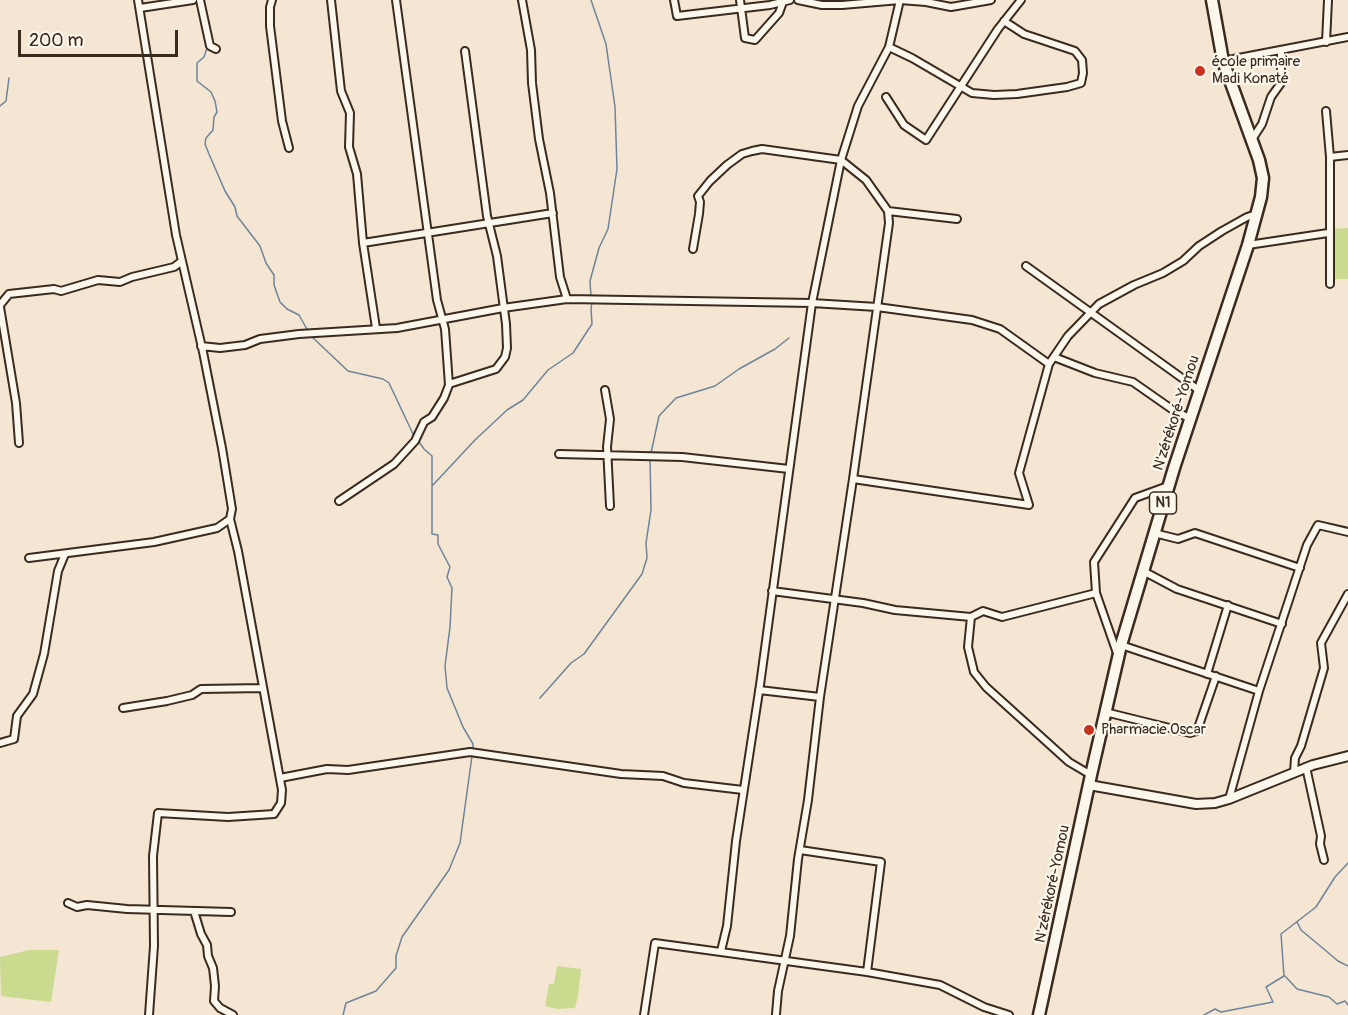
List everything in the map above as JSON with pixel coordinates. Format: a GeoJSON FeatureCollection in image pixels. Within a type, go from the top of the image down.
{"type":"FeatureCollection","features":[{"type":"Feature","properties":{"kind":"highway","name":"N'zérékoré-Yomou"},"geometry":{"type":"LineString","coordinates":[[1040,1015],[1121,645],[1168,486],[1257,214],[1263,178],[1222,61],[1212,0]]}},
{"type":"Feature","properties":{"kind":"street"},"geometry":{"type":"LineString","coordinates":[[138,0],[167,184],[232,509],[230,519],[280,778],[281,803],[274,814],[228,817],[158,813],[153,856],[154,946],[149,1015]]}},
{"type":"Feature","properties":{"kind":"street"},"geometry":{"type":"LineString","coordinates":[[140,8],[193,0]]}},
{"type":"Feature","properties":{"kind":"street"},"geometry":{"type":"LineString","coordinates":[[200,0],[210,46],[216,49]]}},
{"type":"Feature","properties":{"kind":"street"},"geometry":{"type":"LineString","coordinates":[[272,0],[270,7],[272,36],[282,121],[289,148]]}},
{"type":"Feature","properties":{"kind":"street"},"geometry":{"type":"LineString","coordinates":[[331,0],[341,91],[350,113],[349,147],[357,174],[363,243],[376,328]]}},
{"type":"Feature","properties":{"kind":"street"},"geometry":{"type":"LineString","coordinates":[[339,501],[394,464],[415,441],[424,422],[432,417],[447,394],[449,384],[446,334],[437,300],[396,0]]}},
{"type":"Feature","properties":{"kind":"street"},"geometry":{"type":"LineString","coordinates":[[522,0],[531,50],[532,82],[539,139],[553,213],[560,277],[567,299]]}},
{"type":"Feature","properties":{"kind":"street"},"geometry":{"type":"LineString","coordinates":[[674,0],[677,16],[741,4],[786,1]]}},
{"type":"Feature","properties":{"kind":"street"},"geometry":{"type":"LineString","coordinates":[[798,0],[822,5],[900,0],[951,7],[992,0]]}},
{"type":"Feature","properties":{"kind":"street"},"geometry":{"type":"LineString","coordinates":[[721,951],[727,926],[743,790],[759,690],[812,303],[841,160],[858,106],[889,48],[900,0]]}},
{"type":"Feature","properties":{"kind":"street"},"geometry":{"type":"LineString","coordinates":[[886,97],[904,125],[926,140],[1004,21],[1019,2],[1010,0]]}},
{"type":"Feature","properties":{"kind":"street"},"geometry":{"type":"LineString","coordinates":[[1326,42],[1329,0]]}},
{"type":"Feature","properties":{"kind":"street"},"geometry":{"type":"LineString","coordinates":[[741,4],[745,38],[755,40],[779,13],[786,1]]}},
{"type":"Feature","properties":{"kind":"street"},"geometry":{"type":"LineString","coordinates":[[889,48],[912,58],[972,93],[994,95],[1046,91],[1081,83],[1082,60],[1075,51],[1024,34],[1004,21]]}},
{"type":"Feature","properties":{"kind":"street"},"geometry":{"type":"LineString","coordinates":[[1222,61],[1348,37]]}},
{"type":"Feature","properties":{"kind":"street"},"geometry":{"type":"LineString","coordinates":[[449,384],[496,369],[505,357],[507,324],[497,256],[489,223],[465,51]]}},
{"type":"Feature","properties":{"kind":"street"},"geometry":{"type":"LineString","coordinates":[[1251,141],[1262,124],[1271,97],[1281,83],[1281,51]]}},
{"type":"Feature","properties":{"kind":"street"},"geometry":{"type":"LineString","coordinates":[[1326,111],[1330,157],[1328,233],[1330,284]]}},
{"type":"Feature","properties":{"kind":"street"},"geometry":{"type":"LineString","coordinates":[[693,249],[699,214],[698,196],[710,181],[742,154],[762,149],[841,160],[866,180],[888,211],[889,223],[820,697],[795,898],[776,1014]]}},
{"type":"Feature","properties":{"kind":"street"},"geometry":{"type":"LineString","coordinates":[[1330,157],[1348,155]]}},
{"type":"Feature","properties":{"kind":"street"},"geometry":{"type":"LineString","coordinates":[[888,211],[957,219]]}},
{"type":"Feature","properties":{"kind":"street"},"geometry":{"type":"LineString","coordinates":[[363,243],[553,213]]}},
{"type":"Feature","properties":{"kind":"street"},"geometry":{"type":"LineString","coordinates":[[853,479],[1029,505],[1019,473],[1049,364],[1068,336],[1107,299],[1163,273],[1183,261],[1199,246],[1222,231],[1257,214]]}},
{"type":"Feature","properties":{"kind":"street"},"geometry":{"type":"LineString","coordinates":[[1248,245],[1328,233]]}},
{"type":"Feature","properties":{"kind":"street"},"geometry":{"type":"LineString","coordinates":[[19,443],[16,403],[0,306],[9,294],[54,289],[61,291],[98,280],[120,282],[174,267],[182,261]]}},
{"type":"Feature","properties":{"kind":"street"},"geometry":{"type":"LineString","coordinates":[[1026,266],[1200,392]]}},
{"type":"Feature","properties":{"kind":"street"},"geometry":{"type":"LineString","coordinates":[[201,346],[220,348],[245,345],[260,339],[397,328],[503,308],[567,299],[812,303],[877,306],[972,320],[1000,329],[1049,364]]}},
{"type":"Feature","properties":{"kind":"street"},"geometry":{"type":"LineString","coordinates":[[1054,357],[1095,373],[1133,382],[1191,420]]}},
{"type":"Feature","properties":{"kind":"street"},"geometry":{"type":"LineString","coordinates":[[605,390],[610,419],[607,456],[610,506]]}},
{"type":"Feature","properties":{"kind":"street"},"geometry":{"type":"LineString","coordinates":[[560,454],[682,458],[789,469]]}},
{"type":"Feature","properties":{"kind":"street"},"geometry":{"type":"LineString","coordinates":[[1119,657],[1096,593],[1094,562],[1135,498],[1168,486]]}},
{"type":"Feature","properties":{"kind":"street"},"geometry":{"type":"LineString","coordinates":[[29,558],[173,538],[217,528],[230,519]]}},
{"type":"Feature","properties":{"kind":"street"},"geometry":{"type":"LineString","coordinates":[[1229,799],[1259,691],[1307,545],[1318,525],[1348,532]]}},
{"type":"Feature","properties":{"kind":"street"},"geometry":{"type":"LineString","coordinates":[[1154,533],[1178,539],[1195,533],[1300,568]]}},
{"type":"Feature","properties":{"kind":"street"},"geometry":{"type":"LineString","coordinates":[[0,743],[14,739],[17,716],[33,694],[44,654],[58,571],[65,554]]}},
{"type":"Feature","properties":{"kind":"street"},"geometry":{"type":"LineString","coordinates":[[1143,571],[1177,589],[1282,624]]}},
{"type":"Feature","properties":{"kind":"street"},"geometry":{"type":"LineString","coordinates":[[772,591],[863,603],[895,610],[971,617],[983,610],[1002,616],[1096,593]]}},
{"type":"Feature","properties":{"kind":"street"},"geometry":{"type":"LineString","coordinates":[[1294,772],[1295,758],[1301,746],[1324,668],[1321,643],[1348,594]]}},
{"type":"Feature","properties":{"kind":"street"},"geometry":{"type":"LineString","coordinates":[[1207,674],[1228,605]]}},
{"type":"Feature","properties":{"kind":"street"},"geometry":{"type":"LineString","coordinates":[[971,617],[968,647],[974,672],[986,687],[1090,780],[1196,804],[1229,799],[1306,767],[1348,756]]}},
{"type":"Feature","properties":{"kind":"street"},"geometry":{"type":"LineString","coordinates":[[1121,645],[1259,691]]}},
{"type":"Feature","properties":{"kind":"street"},"geometry":{"type":"LineString","coordinates":[[1105,712],[1190,733],[1197,731],[1216,676]]}},
{"type":"Feature","properties":{"kind":"street"},"geometry":{"type":"LineString","coordinates":[[123,708],[192,695],[201,689],[263,688]]}},
{"type":"Feature","properties":{"kind":"street"},"geometry":{"type":"LineString","coordinates":[[759,690],[820,697]]}},
{"type":"Feature","properties":{"kind":"street"},"geometry":{"type":"LineString","coordinates":[[280,778],[327,770],[348,770],[473,753],[621,774],[663,776],[684,783],[743,790]]}},
{"type":"Feature","properties":{"kind":"street"},"geometry":{"type":"LineString","coordinates":[[1306,767],[1324,860]]}},
{"type":"Feature","properties":{"kind":"street"},"geometry":{"type":"LineString","coordinates":[[800,849],[881,862],[867,972]]}},
{"type":"Feature","properties":{"kind":"street"},"geometry":{"type":"LineString","coordinates":[[68,903],[77,907],[87,905],[127,909],[231,912]]}},
{"type":"Feature","properties":{"kind":"street"},"geometry":{"type":"LineString","coordinates":[[194,911],[213,968],[214,1001],[220,1008],[233,1015]]}},
{"type":"Feature","properties":{"kind":"street"},"geometry":{"type":"LineString","coordinates":[[644,1015],[656,943],[867,972],[940,985],[984,1007],[1009,1015]]}},
{"type":"Feature","properties":{"kind":"green space"},"geometry":{"type":"Polygon","coordinates":[[[1348,228],[1348,279],[1333,279],[1332,229],[1348,228]]]}},
{"type":"Feature","properties":{"kind":"green space"},"geometry":{"type":"Polygon","coordinates":[[[29,950],[59,950],[51,1002],[1,996],[0,957],[29,950]]]}},
{"type":"Feature","properties":{"kind":"green space"},"geometry":{"type":"Polygon","coordinates":[[[557,966],[581,969],[575,1008],[558,1009],[545,1006],[549,984],[554,984],[557,966]]]}},
{"type":"Feature","properties":{"kind":"waterway"},"geometry":{"type":"LineString","coordinates":[[591,0],[606,44],[615,107],[617,169],[608,229],[599,248],[590,281],[591,297]]}},
{"type":"Feature","properties":{"kind":"waterway"},"geometry":{"type":"LineString","coordinates":[[203,32],[207,48],[204,57],[197,63],[197,81],[211,92],[217,112],[214,117],[213,130],[206,138],[205,144],[225,191],[235,207],[237,216],[260,246],[266,263],[274,275],[274,285],[280,302],[287,309],[299,315],[308,331]]}},
{"type":"Feature","properties":{"kind":"waterway"},"geometry":{"type":"LineString","coordinates":[[0,106],[6,101],[9,78]]}},
{"type":"Feature","properties":{"kind":"waterway"},"geometry":{"type":"LineString","coordinates":[[473,751],[473,744],[463,727],[447,688],[445,666],[452,588],[447,577],[450,567],[438,544],[438,535],[432,534],[432,486],[475,440],[507,410],[523,400],[548,370],[573,353],[592,324],[592,302]]}},
{"type":"Feature","properties":{"kind":"waterway"},"geometry":{"type":"LineString","coordinates":[[310,335],[348,371],[383,379],[389,383],[414,436]]}},
{"type":"Feature","properties":{"kind":"waterway"},"geometry":{"type":"LineString","coordinates":[[651,453],[659,416],[676,398],[715,386],[789,338]]}},
{"type":"Feature","properties":{"kind":"waterway"},"geometry":{"type":"LineString","coordinates":[[417,439],[432,456],[432,485]]}},
{"type":"Feature","properties":{"kind":"waterway"},"geometry":{"type":"LineString","coordinates":[[540,698],[571,663],[584,654],[642,574],[647,558],[646,543],[651,510],[650,457]]}},
{"type":"Feature","properties":{"kind":"waterway"},"geometry":{"type":"LineString","coordinates":[[343,1015],[346,1003],[376,991],[396,968],[396,956],[402,937],[449,870],[460,843],[472,756]]}},
{"type":"Feature","properties":{"kind":"waterway"},"geometry":{"type":"LineString","coordinates":[[1204,1015],[1215,1009],[1221,1012],[1273,1002],[1266,987],[1284,976],[1281,934],[1316,907],[1335,877],[1348,863]]}},
{"type":"Feature","properties":{"kind":"waterway"},"geometry":{"type":"LineString","coordinates":[[1297,922],[1301,930],[1338,961],[1348,966]]}},
{"type":"Feature","properties":{"kind":"waterway"},"geometry":{"type":"LineString","coordinates":[[1285,976],[1297,989],[1329,997],[1337,1004],[1345,1001],[1348,1005]]}},
{"type":"Feature","properties":{"kind":"place","name":"école primaire Madi Konaté"},"geometry":{"type":"Point","coordinates":[1200,71]}},
{"type":"Feature","properties":{"kind":"place","name":"Pharmacie Oscar"},"geometry":{"type":"Point","coordinates":[1089,730]}}]}
